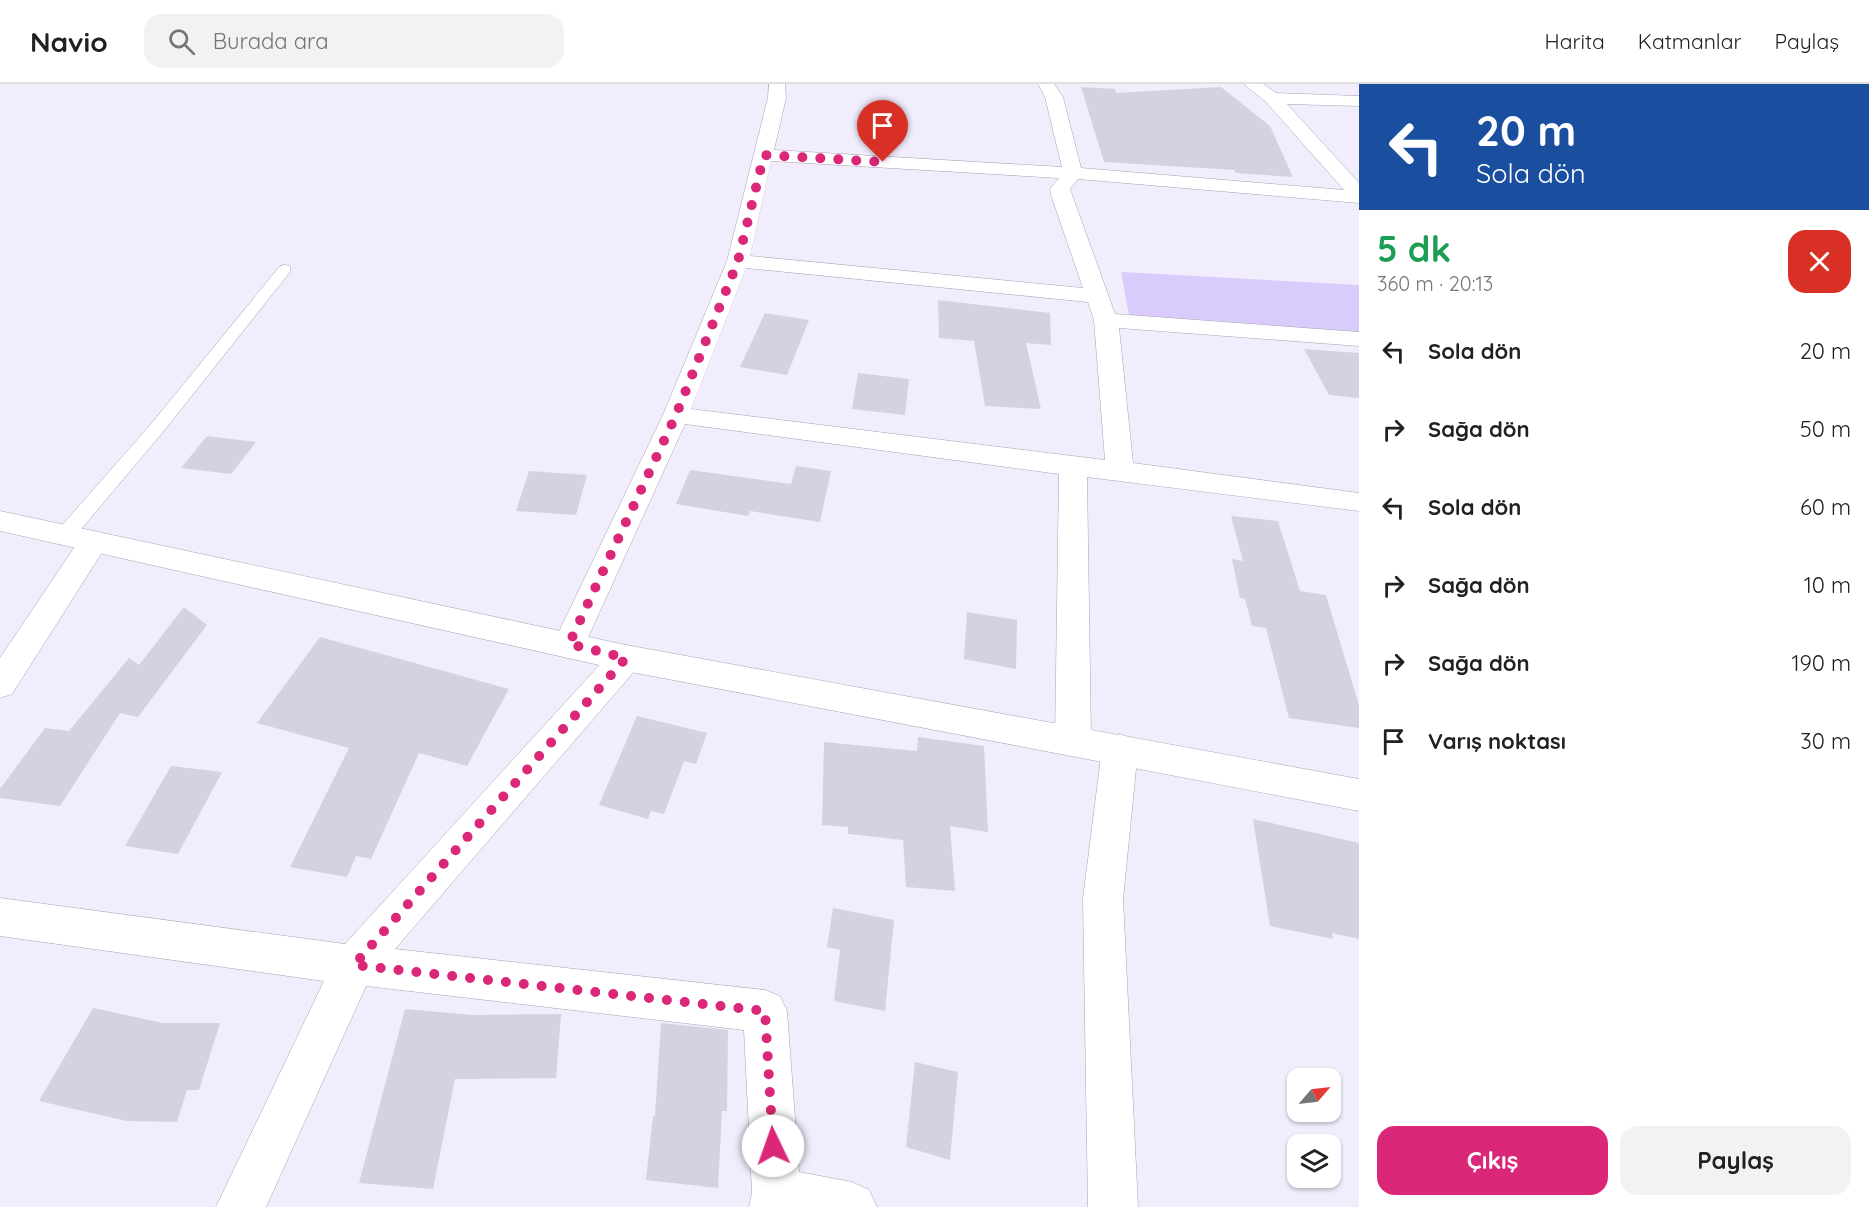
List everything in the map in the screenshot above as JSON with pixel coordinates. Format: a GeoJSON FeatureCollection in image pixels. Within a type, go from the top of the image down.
{"type":"FeatureCollection","features":[{"type":"Feature","properties":{"kind":"street"},"geometry":{"type":"LineString","coordinates":[[569,644],[676,415],[738,261],[777,98],[777,84]]}},
{"type":"Feature","properties":{"kind":"street"},"geometry":{"type":"LineString","coordinates":[[1046,84],[1054,97],[1073,173]]}},
{"type":"Feature","properties":{"kind":"street"},"geometry":{"type":"LineString","coordinates":[[1252,84],[1272,98],[1359,196]]}},
{"type":"Feature","properties":{"kind":"street"},"geometry":{"type":"LineString","coordinates":[[1272,98],[1359,101]]}},
{"type":"Feature","properties":{"kind":"street"},"geometry":{"type":"LineString","coordinates":[[764,155],[1073,173],[1359,196]]}},
{"type":"Feature","properties":{"kind":"street"},"geometry":{"type":"LineString","coordinates":[[1073,173],[1060,189],[1106,320],[1120,470]]}},
{"type":"Feature","properties":{"kind":"street"},"geometry":{"type":"LineString","coordinates":[[738,261],[1097,296]]}},
{"type":"Feature","properties":{"kind":"street"},"geometry":{"type":"LineString","coordinates":[[1106,320],[1359,339]]}},
{"type":"Feature","properties":{"kind":"street"},"geometry":{"type":"LineString","coordinates":[[676,415],[1359,502]]}},
{"type":"Feature","properties":{"kind":"street"},"geometry":{"type":"LineString","coordinates":[[1073,467],[1073,740]]}},
{"type":"Feature","properties":{"kind":"street"},"geometry":{"type":"LineString","coordinates":[[0,521],[78,540],[626,658],[1359,795]]}},
{"type":"Feature","properties":{"kind":"street"},"geometry":{"type":"LineString","coordinates":[[0,685],[78,540]]}},
{"type":"Feature","properties":{"kind":"street"},"geometry":{"type":"LineString","coordinates":[[241,1207],[354,965],[626,658]]}},
{"type":"Feature","properties":{"kind":"street"},"geometry":{"type":"LineString","coordinates":[[1113,1207],[1103,899],[1120,749]]}},
{"type":"Feature","properties":{"kind":"street"},"geometry":{"type":"LineString","coordinates":[[0,917],[354,965],[765,1011],[775,1199],[852,1207]]}},
{"type":"Feature","properties":{"kind":"lane"},"geometry":{"type":"LineString","coordinates":[[78,540],[157,428],[285,269]]}},
{"type":"Feature","properties":{"kind":"shaded area"},"geometry":{"type":"Polygon","coordinates":[[[1121,272],[1359,285],[1359,333],[1129,315],[1121,272]]]}},
{"type":"Feature","properties":{"kind":"building"},"geometry":{"type":"Polygon","coordinates":[[[1081,87],[1115,89],[1116,93],[1221,87],[1270,126],[1293,177],[1236,173],[1234,170],[1104,162],[1081,87]]]}},
{"type":"Feature","properties":{"kind":"building"},"geometry":{"type":"Polygon","coordinates":[[[938,300],[1050,313],[1051,345],[1026,343],[1041,409],[985,406],[974,341],[939,338],[938,300]]]}},
{"type":"Feature","properties":{"kind":"building"},"geometry":{"type":"Polygon","coordinates":[[[765,313],[809,320],[787,375],[740,367],[765,313]]]}},
{"type":"Feature","properties":{"kind":"building"},"geometry":{"type":"Polygon","coordinates":[[[1304,349],[1359,353],[1359,398],[1329,395],[1304,349]]]}},
{"type":"Feature","properties":{"kind":"building"},"geometry":{"type":"Polygon","coordinates":[[[858,373],[909,379],[905,415],[852,409],[858,373]]]}},
{"type":"Feature","properties":{"kind":"building"},"geometry":{"type":"Polygon","coordinates":[[[207,436],[256,442],[231,474],[181,468],[207,436]]]}},
{"type":"Feature","properties":{"kind":"building"},"geometry":{"type":"Polygon","coordinates":[[[796,466],[831,471],[820,522],[750,511],[748,516],[676,504],[690,470],[791,484],[796,466]]]}},
{"type":"Feature","properties":{"kind":"building"},"geometry":{"type":"Polygon","coordinates":[[[529,471],[587,475],[576,515],[516,511],[529,471]]]}},
{"type":"Feature","properties":{"kind":"building"},"geometry":{"type":"Polygon","coordinates":[[[1231,516],[1278,521],[1300,591],[1326,595],[1359,705],[1359,728],[1289,718],[1266,628],[1252,626],[1245,599],[1240,598],[1232,559],[1243,561],[1231,516]]]}},
{"type":"Feature","properties":{"kind":"building"},"geometry":{"type":"Polygon","coordinates":[[[184,607],[207,625],[138,717],[120,713],[60,806],[0,798],[0,789],[45,728],[69,731],[129,658],[139,665],[184,607]]]}},
{"type":"Feature","properties":{"kind":"building"},"geometry":{"type":"Polygon","coordinates":[[[967,612],[1017,620],[1016,669],[964,659],[967,612]]]}},
{"type":"Feature","properties":{"kind":"building"},"geometry":{"type":"Polygon","coordinates":[[[320,637],[509,689],[467,766],[419,753],[371,859],[356,856],[347,877],[290,867],[349,748],[257,723],[320,637]]]}},
{"type":"Feature","properties":{"kind":"building"},"geometry":{"type":"Polygon","coordinates":[[[637,716],[707,733],[696,764],[684,761],[664,814],[651,811],[648,819],[599,805],[637,716]]]}},
{"type":"Feature","properties":{"kind":"building"},"geometry":{"type":"Polygon","coordinates":[[[918,737],[984,746],[988,832],[950,826],[955,891],[906,887],[903,840],[848,834],[848,827],[822,825],[824,742],[917,751],[918,737]]]}},
{"type":"Feature","properties":{"kind":"building"},"geometry":{"type":"Polygon","coordinates":[[[171,766],[222,772],[178,854],[125,846],[171,766]]]}},
{"type":"Feature","properties":{"kind":"building"},"geometry":{"type":"Polygon","coordinates":[[[1253,819],[1359,843],[1359,939],[1332,933],[1333,939],[1270,926],[1253,819]]]}},
{"type":"Feature","properties":{"kind":"building"},"geometry":{"type":"Polygon","coordinates":[[[833,908],[894,920],[885,1011],[834,1001],[840,950],[827,947],[833,908]]]}},
{"type":"Feature","properties":{"kind":"building"},"geometry":{"type":"Polygon","coordinates":[[[93,1008],[163,1023],[220,1023],[199,1090],[187,1090],[177,1122],[127,1121],[39,1101],[93,1008]]]}},
{"type":"Feature","properties":{"kind":"building"},"geometry":{"type":"Polygon","coordinates":[[[405,1009],[473,1015],[561,1014],[556,1078],[455,1079],[433,1189],[359,1183],[405,1009]]]}},
{"type":"Feature","properties":{"kind":"building"},"geometry":{"type":"Polygon","coordinates":[[[661,1023],[728,1030],[727,1111],[722,1111],[718,1188],[646,1180],[653,1116],[655,1116],[661,1023]]]}},
{"type":"Feature","properties":{"kind":"building"},"geometry":{"type":"Polygon","coordinates":[[[915,1062],[958,1072],[950,1160],[906,1147],[915,1062]]]}},
{"type":"Feature","properties":{"kind":"route"},"geometry":{"type":"LineString","coordinates":[[773,1146],[765,1011],[354,965],[626,658],[569,644],[676,415],[738,261],[764,155],[883,162]]}}]}
